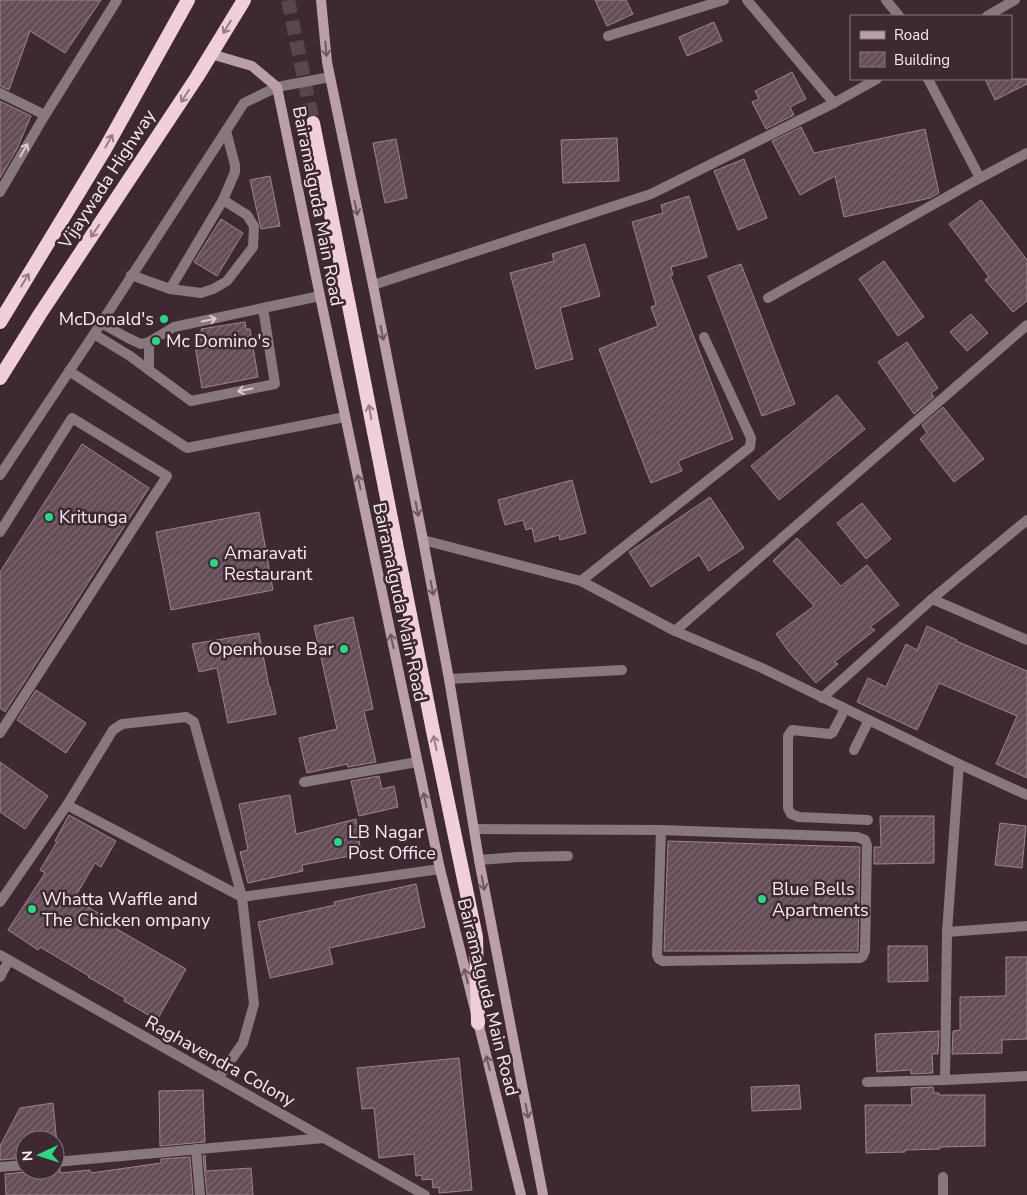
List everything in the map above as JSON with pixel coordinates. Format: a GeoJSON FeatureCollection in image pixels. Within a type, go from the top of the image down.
{"type":"FeatureCollection","features":[{"type":"Feature","properties":{"kind":"highway","name":"Vijaywada Highway"},"geometry":{"type":"LineString","coordinates":[[0,322],[105,149],[188,0]]}},
{"type":"Feature","properties":{"kind":"highway","name":"Vijaywada Highway"},"geometry":{"type":"LineString","coordinates":[[0,378],[40,314],[147,154],[244,0]]}},
{"type":"Feature","properties":{"kind":"highway"},"geometry":{"type":"LineString","coordinates":[[313,123],[431,722],[476,937],[478,1023]]}},
{"type":"Feature","properties":{"kind":"main road"},"geometry":{"type":"LineString","coordinates":[[321,0],[327,62],[423,540],[449,679],[479,860],[543,1195]]}},
{"type":"Feature","properties":{"kind":"main road","name":"Bairamalguda Main Road"},"geometry":{"type":"LineString","coordinates":[[211,54],[252,66],[278,87],[440,869],[521,1195]]}},
{"type":"Feature","properties":{"kind":"street"},"geometry":{"type":"LineString","coordinates":[[0,192],[44,115],[117,0]]}},
{"type":"Feature","properties":{"kind":"street"},"geometry":{"type":"LineString","coordinates":[[608,36],[724,0]]}},
{"type":"Feature","properties":{"kind":"street"},"geometry":{"type":"LineString","coordinates":[[747,0],[834,103]]}},
{"type":"Feature","properties":{"kind":"street"},"geometry":{"type":"LineString","coordinates":[[886,0],[898,15]]}},
{"type":"Feature","properties":{"kind":"street"},"geometry":{"type":"LineString","coordinates":[[989,15],[1015,0]]}},
{"type":"Feature","properties":{"kind":"street"},"geometry":{"type":"LineString","coordinates":[[0,475],[244,103],[278,87],[330,77]]}},
{"type":"Feature","properties":{"kind":"street"},"geometry":{"type":"LineString","coordinates":[[373,285],[651,194],[876,80]]}},
{"type":"Feature","properties":{"kind":"street"},"geometry":{"type":"LineString","coordinates":[[929,80],[980,178]]}},
{"type":"Feature","properties":{"kind":"street"},"geometry":{"type":"LineString","coordinates":[[0,93],[44,115]]}},
{"type":"Feature","properties":{"kind":"street"},"geometry":{"type":"LineString","coordinates":[[170,289],[223,200],[235,172],[235,165],[226,131]]}},
{"type":"Feature","properties":{"kind":"street"},"geometry":{"type":"LineString","coordinates":[[768,298],[1027,153]]}},
{"type":"Feature","properties":{"kind":"street"},"geometry":{"type":"LineString","coordinates":[[131,275],[170,289],[202,293],[227,281],[253,247],[254,226],[247,215],[223,200]]}},
{"type":"Feature","properties":{"kind":"street"},"geometry":{"type":"LineString","coordinates":[[101,322],[141,344],[149,342],[174,327],[320,296]]}},
{"type":"Feature","properties":{"kind":"street"},"geometry":{"type":"LineString","coordinates":[[94,334],[130,356],[190,401],[275,384],[262,308]]}},
{"type":"Feature","properties":{"kind":"street"},"geometry":{"type":"LineString","coordinates":[[675,631],[1027,325]]}},
{"type":"Feature","properties":{"kind":"street"},"geometry":{"type":"LineString","coordinates":[[581,580],[750,447],[751,438],[704,336]]}},
{"type":"Feature","properties":{"kind":"street"},"geometry":{"type":"LineString","coordinates":[[149,342],[149,370]]}},
{"type":"Feature","properties":{"kind":"street"},"geometry":{"type":"LineString","coordinates":[[69,371],[187,448],[345,417]]}},
{"type":"Feature","properties":{"kind":"street"},"geometry":{"type":"LineString","coordinates":[[0,532],[72,418],[168,476],[0,733]]}},
{"type":"Feature","properties":{"kind":"street"},"geometry":{"type":"LineString","coordinates":[[822,698],[932,599],[1027,520]]}},
{"type":"Feature","properties":{"kind":"street"},"geometry":{"type":"LineString","coordinates":[[423,540],[581,580],[675,631],[762,668],[958,764],[1027,795]]}},
{"type":"Feature","properties":{"kind":"street"},"geometry":{"type":"LineString","coordinates":[[932,599],[1027,640]]}},
{"type":"Feature","properties":{"kind":"street"},"geometry":{"type":"LineString","coordinates":[[449,679],[622,670]]}},
{"type":"Feature","properties":{"kind":"street"},"geometry":{"type":"LineString","coordinates":[[845,709],[833,732],[830,734],[792,730],[788,736],[788,808],[791,814],[799,817],[868,820]]}},
{"type":"Feature","properties":{"kind":"street"},"geometry":{"type":"LineString","coordinates":[[0,902],[67,805],[113,730],[122,724],[186,717],[194,722],[242,897],[254,1004],[243,1043],[218,1078]]}},
{"type":"Feature","properties":{"kind":"street"},"geometry":{"type":"LineString","coordinates":[[854,750],[869,720]]}},
{"type":"Feature","properties":{"kind":"street"},"geometry":{"type":"LineString","coordinates":[[304,782],[417,762]]}},
{"type":"Feature","properties":{"kind":"street"},"geometry":{"type":"LineString","coordinates":[[946,1080],[947,932],[958,764]]}},
{"type":"Feature","properties":{"kind":"street"},"geometry":{"type":"LineString","coordinates":[[67,805],[242,897],[440,869]]}},
{"type":"Feature","properties":{"kind":"street"},"geometry":{"type":"LineString","coordinates":[[474,829],[661,830],[857,837],[865,840],[867,846],[865,951],[863,956],[860,958],[663,961],[659,959],[661,830]]}},
{"type":"Feature","properties":{"kind":"street"},"geometry":{"type":"LineString","coordinates":[[479,860],[568,856]]}},
{"type":"Feature","properties":{"kind":"street"},"geometry":{"type":"LineString","coordinates":[[947,932],[1027,926]]}},
{"type":"Feature","properties":{"kind":"street"},"geometry":{"type":"LineString","coordinates":[[0,977],[4,957]]}},
{"type":"Feature","properties":{"kind":"street","name":"Raghavendra Colony"},"geometry":{"type":"LineString","coordinates":[[4,957],[425,1195]]}},
{"type":"Feature","properties":{"kind":"street"},"geometry":{"type":"LineString","coordinates":[[867,1082],[1027,1076]]}},
{"type":"Feature","properties":{"kind":"street"},"geometry":{"type":"LineString","coordinates":[[65,1161],[324,1138]]}},
{"type":"Feature","properties":{"kind":"street"},"geometry":{"type":"LineString","coordinates":[[196,1149],[200,1195]]}},
{"type":"Feature","properties":{"kind":"street"},"geometry":{"type":"LineString","coordinates":[[0,1167],[15,1166]]}},
{"type":"Feature","properties":{"kind":"street"},"geometry":{"type":"LineString","coordinates":[[943,1177],[943,1195]]}},
{"type":"Feature","properties":{"kind":"building"},"geometry":{"type":"Polygon","coordinates":[[[0,0],[101,0],[65,53],[30,31],[9,90],[0,86],[0,0]]]}},
{"type":"Feature","properties":{"kind":"building"},"geometry":{"type":"Polygon","coordinates":[[[595,0],[626,0],[633,14],[607,26],[595,0]]]}},
{"type":"Feature","properties":{"kind":"building"},"geometry":{"type":"Polygon","coordinates":[[[714,22],[722,41],[687,56],[679,37],[714,22]]]}},
{"type":"Feature","properties":{"kind":"building"},"geometry":{"type":"Polygon","coordinates":[[[792,72],[806,99],[790,107],[794,115],[766,129],[752,102],[759,99],[755,91],[792,72]]]}},
{"type":"Feature","properties":{"kind":"building"},"geometry":{"type":"Polygon","coordinates":[[[1027,79],[1027,84],[995,100],[985,80],[1027,79]]]}},
{"type":"Feature","properties":{"kind":"building"},"geometry":{"type":"Polygon","coordinates":[[[0,101],[31,116],[17,149],[0,178],[0,101]]]}},
{"type":"Feature","properties":{"kind":"building"},"geometry":{"type":"Polygon","coordinates":[[[801,127],[814,153],[925,129],[939,193],[930,198],[844,217],[835,176],[800,195],[772,141],[801,127]]]}},
{"type":"Feature","properties":{"kind":"building"},"geometry":{"type":"Polygon","coordinates":[[[617,138],[619,181],[563,183],[561,140],[617,138]]]}},
{"type":"Feature","properties":{"kind":"building"},"geometry":{"type":"Polygon","coordinates":[[[396,139],[407,198],[385,203],[373,143],[396,139]]]}},
{"type":"Feature","properties":{"kind":"building"},"geometry":{"type":"Polygon","coordinates":[[[744,159],[767,218],[738,230],[714,171],[744,159]]]}},
{"type":"Feature","properties":{"kind":"building"},"geometry":{"type":"Polygon","coordinates":[[[270,176],[280,226],[261,229],[250,180],[270,176]]]}},
{"type":"Feature","properties":{"kind":"building"},"geometry":{"type":"Polygon","coordinates":[[[689,196],[707,257],[671,267],[673,275],[670,275],[733,439],[678,461],[682,471],[651,483],[599,349],[658,326],[651,307],[656,305],[632,222],[663,213],[661,205],[689,196]]]}},
{"type":"Feature","properties":{"kind":"building"},"geometry":{"type":"Polygon","coordinates":[[[981,200],[1027,260],[1027,301],[1013,312],[985,280],[989,277],[949,224],[981,200]]]}},
{"type":"Feature","properties":{"kind":"building"},"geometry":{"type":"Polygon","coordinates":[[[221,219],[243,233],[217,276],[194,262],[221,219]]]}},
{"type":"Feature","properties":{"kind":"building"},"geometry":{"type":"Polygon","coordinates":[[[585,244],[600,296],[560,308],[573,359],[536,369],[510,273],[554,261],[552,254],[585,244]]]}},
{"type":"Feature","properties":{"kind":"building"},"geometry":{"type":"Polygon","coordinates":[[[884,261],[924,317],[898,336],[859,279],[884,261]]]}},
{"type":"Feature","properties":{"kind":"building"},"geometry":{"type":"Polygon","coordinates":[[[741,264],[795,404],[762,416],[708,276],[741,264]]]}},
{"type":"Feature","properties":{"kind":"building"},"geometry":{"type":"Polygon","coordinates":[[[971,314],[988,333],[967,351],[950,332],[971,314]]]}},
{"type":"Feature","properties":{"kind":"building"},"geometry":{"type":"Polygon","coordinates":[[[245,322],[246,329],[250,329],[258,377],[202,388],[194,340],[203,339],[201,329],[245,322]]]}},
{"type":"Feature","properties":{"kind":"building"},"geometry":{"type":"Polygon","coordinates":[[[907,342],[938,388],[931,393],[934,397],[914,414],[878,362],[907,342]]]}},
{"type":"Feature","properties":{"kind":"building"},"geometry":{"type":"Polygon","coordinates":[[[837,395],[865,429],[779,500],[751,466],[837,395]]]}},
{"type":"Feature","properties":{"kind":"building"},"geometry":{"type":"Polygon","coordinates":[[[943,407],[984,459],[954,482],[920,439],[927,433],[922,425],[943,407]]]}},
{"type":"Feature","properties":{"kind":"building"},"geometry":{"type":"Polygon","coordinates":[[[82,444],[149,488],[5,712],[0,708],[0,572],[82,444]]]}},
{"type":"Feature","properties":{"kind":"building"},"geometry":{"type":"Polygon","coordinates":[[[572,480],[586,533],[560,540],[559,535],[535,542],[532,528],[526,530],[523,520],[505,525],[498,500],[572,480]]]}},
{"type":"Feature","properties":{"kind":"building"},"geometry":{"type":"Polygon","coordinates":[[[710,497],[744,548],[709,571],[699,555],[651,587],[629,552],[710,497]]]}},
{"type":"Feature","properties":{"kind":"building"},"geometry":{"type":"Polygon","coordinates":[[[862,503],[891,539],[866,559],[837,523],[862,503]]]}},
{"type":"Feature","properties":{"kind":"building"},"geometry":{"type":"Polygon","coordinates":[[[259,512],[273,590],[171,610],[156,532],[259,512]]]}},
{"type":"Feature","properties":{"kind":"building"},"geometry":{"type":"Polygon","coordinates":[[[797,538],[841,586],[867,565],[899,605],[870,627],[875,630],[834,662],[838,664],[816,683],[776,634],[814,606],[773,561],[797,538]]]}},
{"type":"Feature","properties":{"kind":"building"},"geometry":{"type":"Polygon","coordinates":[[[353,617],[373,709],[364,711],[376,762],[348,767],[347,764],[307,773],[299,738],[337,729],[314,626],[353,617]]]}},
{"type":"Feature","properties":{"kind":"building"},"geometry":{"type":"Polygon","coordinates":[[[927,626],[956,641],[1027,671],[1027,778],[996,764],[1017,716],[939,683],[917,730],[857,702],[868,678],[886,687],[906,644],[917,650],[927,626]]]}},
{"type":"Feature","properties":{"kind":"building"},"geometry":{"type":"Polygon","coordinates":[[[259,633],[276,714],[228,723],[217,668],[199,672],[192,644],[259,633]]]}},
{"type":"Feature","properties":{"kind":"building"},"geometry":{"type":"Polygon","coordinates":[[[36,690],[86,723],[66,753],[17,720],[36,690]]]}},
{"type":"Feature","properties":{"kind":"building"},"geometry":{"type":"Polygon","coordinates":[[[0,762],[48,796],[25,829],[0,812],[0,762]]]}},
{"type":"Feature","properties":{"kind":"building"},"geometry":{"type":"Polygon","coordinates":[[[379,776],[382,789],[394,786],[398,807],[359,816],[351,781],[379,776]]]}},
{"type":"Feature","properties":{"kind":"building"},"geometry":{"type":"Polygon","coordinates":[[[290,795],[296,834],[356,819],[361,854],[302,865],[303,871],[248,883],[240,852],[248,850],[239,804],[290,795]]]}},
{"type":"Feature","properties":{"kind":"building"},"geometry":{"type":"Polygon","coordinates":[[[69,815],[116,841],[101,867],[95,863],[74,899],[112,921],[110,925],[186,969],[157,1020],[124,1001],[125,998],[89,976],[40,947],[38,950],[8,930],[45,873],[40,870],[57,842],[55,841],[69,815]]]}},
{"type":"Feature","properties":{"kind":"building"},"geometry":{"type":"Polygon","coordinates":[[[880,816],[934,816],[934,863],[874,864],[874,847],[881,847],[880,816]]]}},
{"type":"Feature","properties":{"kind":"building"},"geometry":{"type":"Polygon","coordinates":[[[1000,823],[1026,826],[1022,868],[995,865],[1000,823]]]}},
{"type":"Feature","properties":{"kind":"building","name":"Blue Bells Apartments"},"geometry":{"type":"Polygon","coordinates":[[[668,841],[860,847],[858,951],[664,951],[668,841]]]}},
{"type":"Feature","properties":{"kind":"building"},"geometry":{"type":"Polygon","coordinates":[[[416,884],[425,927],[329,948],[333,964],[270,978],[258,922],[335,905],[334,902],[416,884]]]}},
{"type":"Feature","properties":{"kind":"building"},"geometry":{"type":"Polygon","coordinates":[[[888,946],[927,946],[928,981],[888,982],[888,946]]]}},
{"type":"Feature","properties":{"kind":"building"},"geometry":{"type":"Polygon","coordinates":[[[1006,957],[1027,957],[1027,1039],[1002,1040],[1002,1053],[952,1054],[953,1031],[960,1030],[960,997],[1006,996],[1006,957]]]}},
{"type":"Feature","properties":{"kind":"building"},"geometry":{"type":"Polygon","coordinates":[[[939,1031],[938,1054],[932,1054],[933,1073],[911,1074],[911,1070],[877,1072],[875,1034],[939,1031]]]}},
{"type":"Feature","properties":{"kind":"building"},"geometry":{"type":"Polygon","coordinates":[[[459,1058],[472,1190],[439,1193],[439,1187],[433,1188],[432,1179],[422,1180],[422,1175],[416,1176],[414,1154],[379,1158],[374,1108],[362,1109],[357,1068],[459,1058]]]}},
{"type":"Feature","properties":{"kind":"building"},"geometry":{"type":"Polygon","coordinates":[[[799,1085],[801,1109],[752,1111],[751,1087],[799,1085]]]}},
{"type":"Feature","properties":{"kind":"building"},"geometry":{"type":"Polygon","coordinates":[[[933,1087],[934,1093],[939,1093],[939,1095],[985,1095],[985,1146],[940,1147],[940,1149],[905,1150],[905,1152],[866,1153],[865,1105],[912,1105],[911,1088],[933,1087]]]}},
{"type":"Feature","properties":{"kind":"building"},"geometry":{"type":"Polygon","coordinates":[[[203,1090],[205,1142],[160,1146],[159,1091],[203,1090]]]}},
{"type":"Feature","properties":{"kind":"building"},"geometry":{"type":"Polygon","coordinates":[[[53,1103],[56,1130],[15,1130],[15,1159],[0,1160],[0,1146],[20,1108],[53,1103]]]}},
{"type":"Feature","properties":{"kind":"building"},"geometry":{"type":"Polygon","coordinates":[[[205,1155],[206,1171],[251,1168],[253,1195],[207,1195],[203,1156],[205,1155]]]}},
{"type":"Feature","properties":{"kind":"building"},"geometry":{"type":"Polygon","coordinates":[[[190,1157],[193,1195],[6,1195],[5,1174],[15,1173],[15,1180],[65,1180],[65,1172],[90,1170],[91,1173],[161,1163],[161,1159],[190,1157]]]}},
{"type":"Feature","properties":{"kind":"tunnel"},"geometry":{"type":"LineString","coordinates":[[288,0],[313,123]]}},
{"type":"Feature","properties":{"kind":"place","name":"McDonald's"},"geometry":{"type":"Point","coordinates":[164,319]}},
{"type":"Feature","properties":{"kind":"place","name":"Mc Domino's"},"geometry":{"type":"Point","coordinates":[156,341]}},
{"type":"Feature","properties":{"kind":"place","name":"Kritunga"},"geometry":{"type":"Point","coordinates":[49,517]}},
{"type":"Feature","properties":{"kind":"place","name":"Amaravati Restaurant"},"geometry":{"type":"Point","coordinates":[214,563]}},
{"type":"Feature","properties":{"kind":"place","name":"Openhouse Bar"},"geometry":{"type":"Point","coordinates":[344,649]}},
{"type":"Feature","properties":{"kind":"place","name":"LB Nagar Post Office"},"geometry":{"type":"Point","coordinates":[338,842]}},
{"type":"Feature","properties":{"kind":"place","name":"Blue Bells Apartments"},"geometry":{"type":"Point","coordinates":[762,899]}},
{"type":"Feature","properties":{"kind":"place","name":"Whatta Waffle and The Chicken ompany"},"geometry":{"type":"Point","coordinates":[32,909]}}]}
